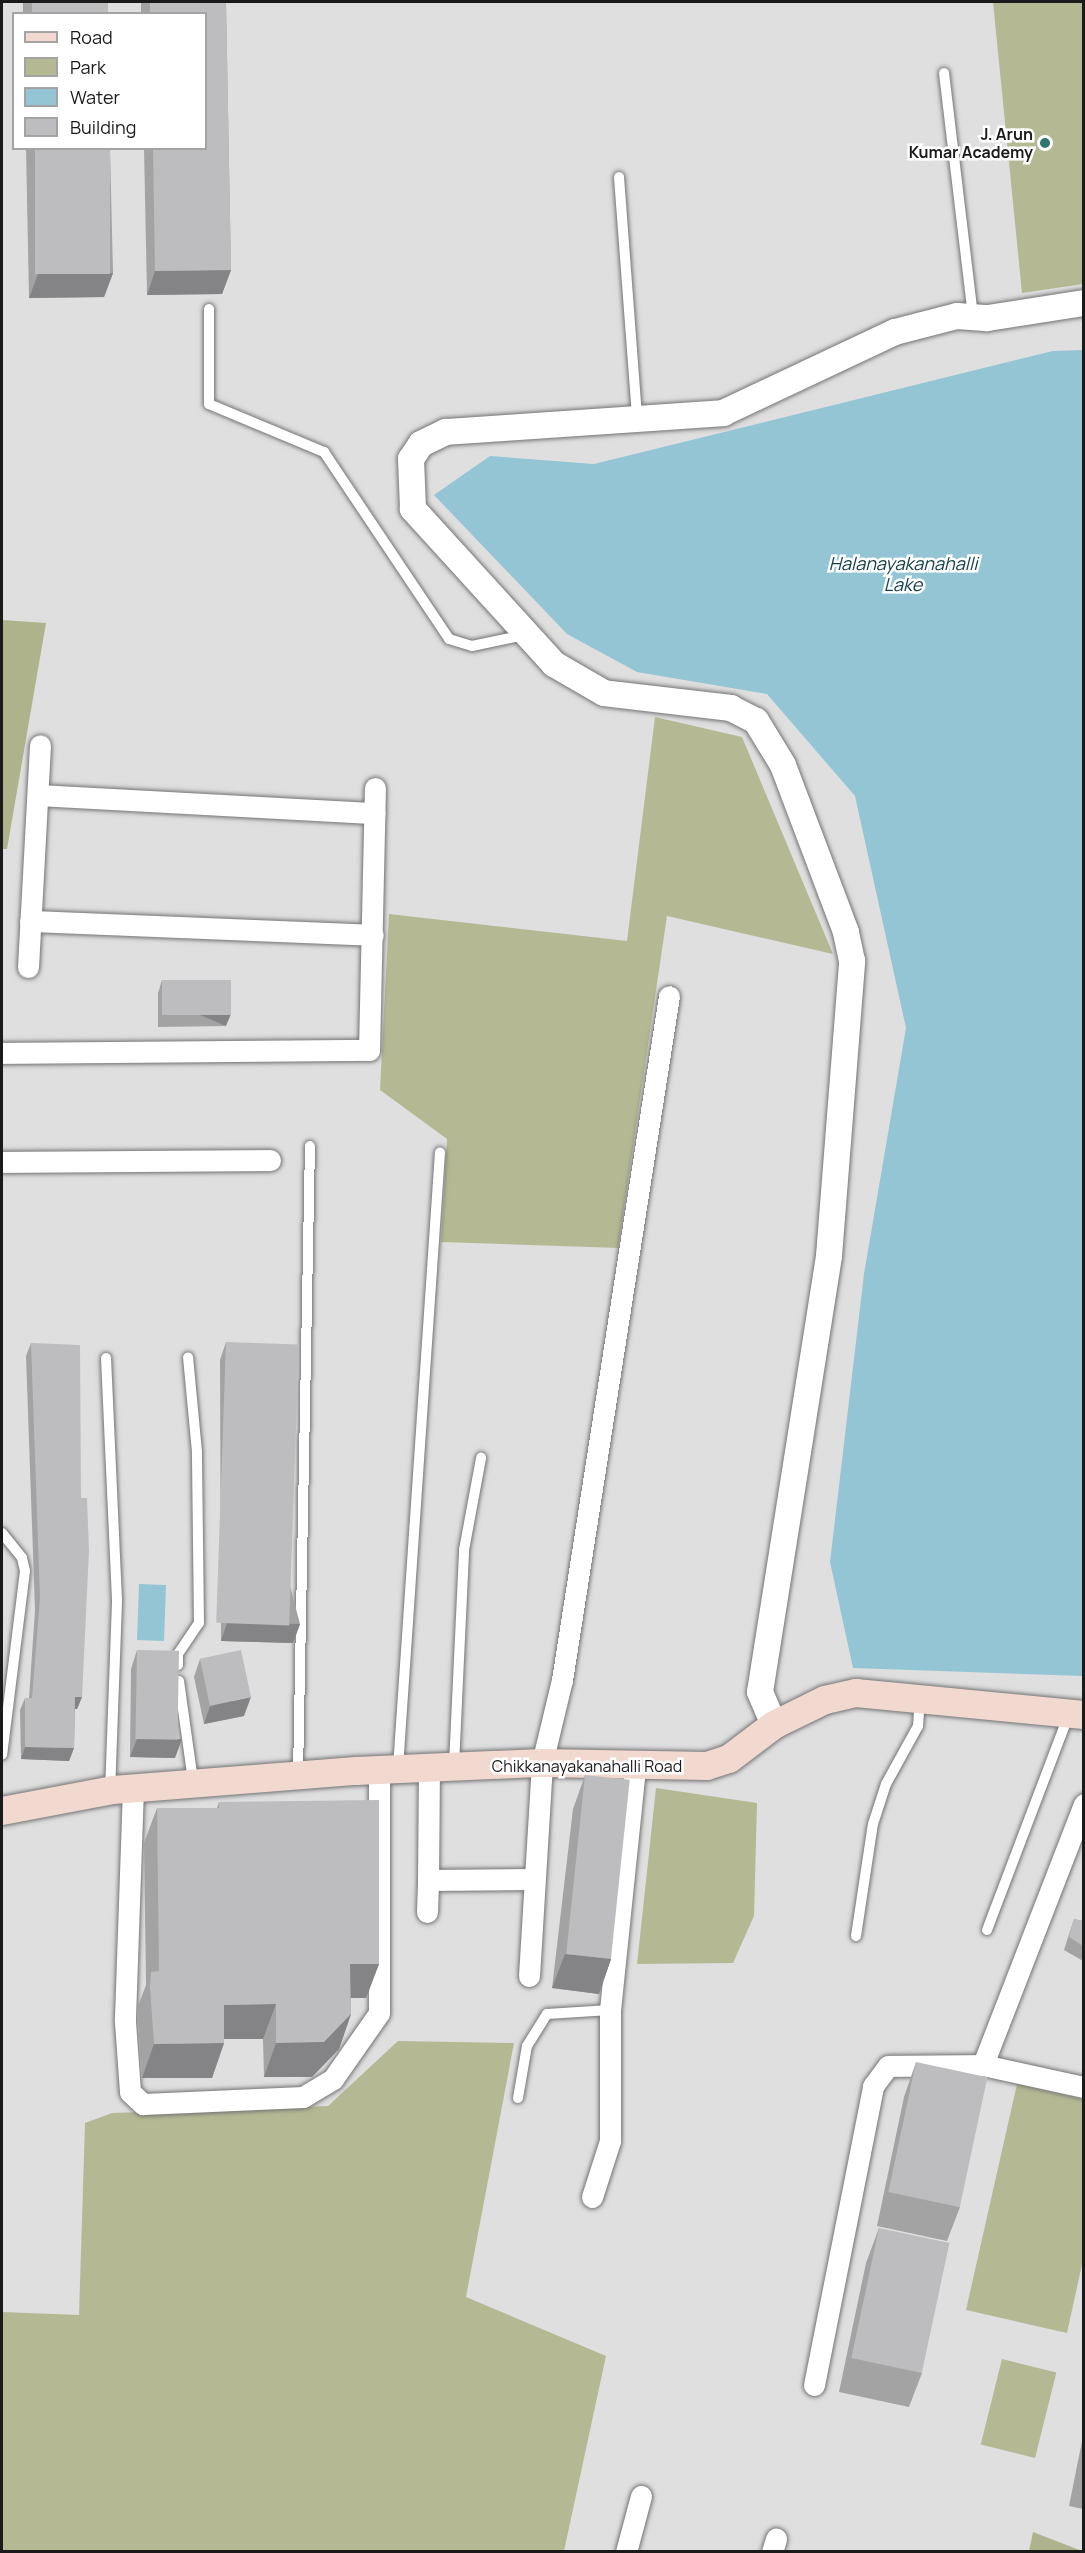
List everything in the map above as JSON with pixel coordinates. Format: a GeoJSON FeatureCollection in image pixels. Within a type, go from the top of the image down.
{"type":"FeatureCollection","features":[{"type":"Feature","properties":{"kind":"main road","name":"Chikkanayakanahalli Road"},"geometry":{"type":"LineString","coordinates":[[2,1811],[121,1790],[388,1770],[542,1763],[635,1768],[707,1766],[729,1759],[774,1725],[825,1700],[856,1693],[1076,1714]]}},
{"type":"Feature","properties":{"kind":"street"},"geometry":{"type":"LineString","coordinates":[[774,1725],[760,1692],[829,1256],[851,951],[783,765],[771,738],[749,713],[604,693],[554,664],[413,509],[411,459],[421,444],[446,432],[638,421],[723,413],[895,332],[973,317],[1083,303]]}},
{"type":"Feature","properties":{"kind":"street"},"geometry":{"type":"LineString","coordinates":[[28,968],[40,745]]}},
{"type":"Feature","properties":{"kind":"street"},"geometry":{"type":"LineString","coordinates":[[2,1053],[369,1050],[375,788]]}},
{"type":"Feature","properties":{"kind":"street"},"geometry":{"type":"LineString","coordinates":[[39,795],[375,813]]}},
{"type":"Feature","properties":{"kind":"street"},"geometry":{"type":"LineString","coordinates":[[30,921],[373,934]]}},
{"type":"Feature","properties":{"kind":"street"},"geometry":{"type":"LineString","coordinates":[[529,1976],[542,1763],[562,1680],[669,996]]}},
{"type":"Feature","properties":{"kind":"street"},"geometry":{"type":"LineString","coordinates":[[2,1162],[270,1160]]}},
{"type":"Feature","properties":{"kind":"street"},"geometry":{"type":"LineString","coordinates":[[427,1912],[428,1880],[442,1767]]}},
{"type":"Feature","properties":{"kind":"street"},"geometry":{"type":"LineString","coordinates":[[592,2197],[610,2141],[610,2010],[635,1768]]}},
{"type":"Feature","properties":{"kind":"street"},"geometry":{"type":"LineString","coordinates":[[121,1790],[125,2022],[130,2092],[143,2104],[303,2097],[333,2079],[379,2013],[388,1770]]}},
{"type":"Feature","properties":{"kind":"street"},"geometry":{"type":"LineString","coordinates":[[982,2065],[1083,1804]]}},
{"type":"Feature","properties":{"kind":"street"},"geometry":{"type":"LineString","coordinates":[[428,1880],[534,1880]]}},
{"type":"Feature","properties":{"kind":"street"},"geometry":{"type":"LineString","coordinates":[[814,2385],[873,2086],[888,2066],[982,2065],[1083,2087]]}},
{"type":"Feature","properties":{"kind":"street"},"geometry":{"type":"LineString","coordinates":[[626,2552],[641,2496]]}},
{"type":"Feature","properties":{"kind":"lane"},"geometry":{"type":"LineString","coordinates":[[944,73],[973,317]]}},
{"type":"Feature","properties":{"kind":"lane"},"geometry":{"type":"LineString","coordinates":[[619,177],[638,421]]}},
{"type":"Feature","properties":{"kind":"lane"},"geometry":{"type":"LineString","coordinates":[[209,309],[209,404],[324,452],[449,639],[472,646],[528,634]]}},
{"type":"Feature","properties":{"kind":"lane"},"geometry":{"type":"LineString","coordinates":[[298,1776],[310,1146]]}},
{"type":"Feature","properties":{"kind":"lane"},"geometry":{"type":"LineString","coordinates":[[388,1770],[440,1152]]}},
{"type":"Feature","properties":{"kind":"lane"},"geometry":{"type":"LineString","coordinates":[[188,1357],[197,1452],[199,1623],[178,1654],[193,1784]]}},
{"type":"Feature","properties":{"kind":"lane"},"geometry":{"type":"LineString","coordinates":[[106,1358],[117,1602],[121,1790]]}},
{"type":"Feature","properties":{"kind":"lane"},"geometry":{"type":"LineString","coordinates":[[442,1767],[464,1550],[481,1458]]}},
{"type":"Feature","properties":{"kind":"lane"},"geometry":{"type":"LineString","coordinates":[[2,1533],[22,1558],[25,1571],[2,1755]]}},
{"type":"Feature","properties":{"kind":"lane"},"geometry":{"type":"LineString","coordinates":[[856,1936],[873,1824],[886,1784],[918,1726],[920,1699]]}},
{"type":"Feature","properties":{"kind":"lane"},"geometry":{"type":"LineString","coordinates":[[987,1930],[1076,1714]]}},
{"type":"Feature","properties":{"kind":"lane"},"geometry":{"type":"LineString","coordinates":[[518,2098],[527,2046],[547,2014],[610,2010]]}},
{"type":"Feature","properties":{"kind":"green space","name":"J. Arun Kumar Academy"},"geometry":{"type":"Polygon","coordinates":[[[993,2],[1083,2],[1083,284],[1022,293],[993,2]]]}},
{"type":"Feature","properties":{"kind":"green space"},"geometry":{"type":"Polygon","coordinates":[[[2,620],[46,623],[7,849],[2,849],[2,620]]]}},
{"type":"Feature","properties":{"kind":"green space"},"geometry":{"type":"Polygon","coordinates":[[[655,717],[742,737],[833,954],[667,916],[618,1248],[441,1242],[447,1139],[380,1090],[389,914],[627,941],[655,717]]]}},
{"type":"Feature","properties":{"kind":"green space"},"geometry":{"type":"Polygon","coordinates":[[[656,1788],[757,1803],[754,1916],[733,1963],[637,1964],[656,1788]]]}},
{"type":"Feature","properties":{"kind":"green space"},"geometry":{"type":"Polygon","coordinates":[[[398,2041],[514,2043],[466,2297],[606,2356],[564,2551],[2,2552],[2,2312],[79,2315],[85,2123],[112,2113],[328,2106],[398,2041]]]}},
{"type":"Feature","properties":{"kind":"green space"},"geometry":{"type":"Polygon","coordinates":[[[1017,2084],[1083,2099],[1083,2260],[1067,2333],[966,2310],[1017,2084]]]}},
{"type":"Feature","properties":{"kind":"green space"},"geometry":{"type":"Polygon","coordinates":[[[1002,2359],[1056,2373],[1035,2458],[981,2444],[1002,2359]]]}},
{"type":"Feature","properties":{"kind":"green space"},"geometry":{"type":"Polygon","coordinates":[[[1033,2532],[1082,2551],[1029,2551],[1033,2532]]]}},
{"type":"Feature","properties":{"kind":"water","name":"Halanayakanahalli Lake"},"geometry":{"type":"Polygon","coordinates":[[[1083,350],[1083,1676],[853,1668],[830,1562],[864,1274],[906,1028],[855,796],[767,694],[637,672],[567,634],[434,495],[490,456],[594,464],[1053,351],[1083,350]]]}},
{"type":"Feature","properties":{"kind":"water"},"geometry":{"type":"Polygon","coordinates":[[[139,1584],[166,1585],[164,1641],[137,1640],[139,1584]]]}},
{"type":"Feature","properties":{"kind":"building"},"geometry":{"type":"Polygon","coordinates":[[[32,2],[108,2],[108,12],[32,12],[32,2]]]}},
{"type":"Feature","properties":{"kind":"building"},"geometry":{"type":"Polygon","coordinates":[[[150,2],[226,2],[231,270],[155,271],[153,150],[207,150],[207,12],[150,12],[150,2]]]}},
{"type":"Feature","properties":{"kind":"building"},"geometry":{"type":"Polygon","coordinates":[[[35,150],[110,150],[110,274],[35,274],[35,150]]]}},
{"type":"Feature","properties":{"kind":"building"},"geometry":{"type":"Polygon","coordinates":[[[162,980],[231,980],[231,1015],[162,1015],[162,980]]]}},
{"type":"Feature","properties":{"kind":"building"},"geometry":{"type":"Polygon","coordinates":[[[226,1342],[299,1345],[289,1625],[216,1623],[226,1342]]]}},
{"type":"Feature","properties":{"kind":"building"},"geometry":{"type":"Polygon","coordinates":[[[31,1343],[80,1345],[81,1498],[87,1498],[89,1551],[82,1697],[75,1697],[74,1748],[25,1747],[25,1698],[32,1698],[40,1598],[31,1343]]]}},
{"type":"Feature","properties":{"kind":"building"},"geometry":{"type":"Polygon","coordinates":[[[137,1650],[179,1651],[177,1740],[135,1739],[137,1650]]]}},
{"type":"Feature","properties":{"kind":"building"},"geometry":{"type":"Polygon","coordinates":[[[241,1650],[251,1697],[210,1706],[200,1659],[241,1650]]]}},
{"type":"Feature","properties":{"kind":"building"},"geometry":{"type":"Polygon","coordinates":[[[585,1775],[630,1780],[611,1959],[566,1954],[585,1775]]]}},
{"type":"Feature","properties":{"kind":"building"},"geometry":{"type":"Polygon","coordinates":[[[379,1800],[379,1964],[350,1964],[351,2014],[324,2042],[276,2043],[276,2004],[224,2005],[224,2043],[154,2044],[150,1987],[151,1972],[159,1971],[157,1808],[219,1808],[219,1802],[379,1800]]]}},
{"type":"Feature","properties":{"kind":"building"},"geometry":{"type":"Polygon","coordinates":[[[1074,1919],[1083,1921],[1083,1946],[1069,1937],[1074,1919]]]}},
{"type":"Feature","properties":{"kind":"building"},"geometry":{"type":"Polygon","coordinates":[[[916,2062],[987,2077],[960,2207],[888,2192],[916,2062]]]}},
{"type":"Feature","properties":{"kind":"building"},"geometry":{"type":"Polygon","coordinates":[[[879,2228],[949,2243],[922,2373],[851,2358],[879,2228]]]}},
{"type":"Feature","properties":{"kind":"place","name":"J. Arun Kumar Academy"},"geometry":{"type":"Point","coordinates":[1045,143]}}]}
